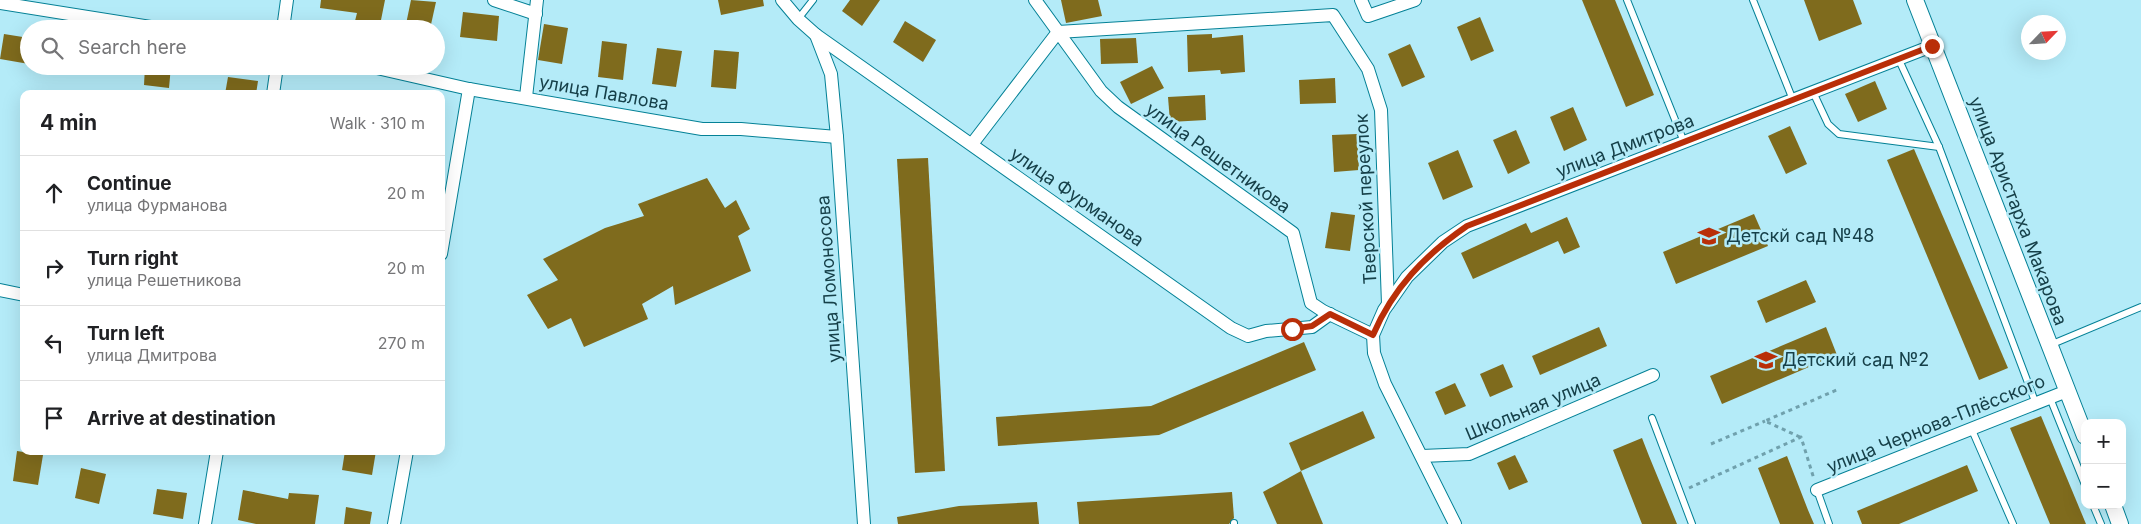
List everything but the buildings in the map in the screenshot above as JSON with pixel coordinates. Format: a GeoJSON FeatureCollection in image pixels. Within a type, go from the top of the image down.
{"type":"FeatureCollection","features":[{"type":"Feature","properties":{"kind":"street"},"geometry":{"type":"LineString","coordinates":[[284,20],[287,0]]}},
{"type":"Feature","properties":{"kind":"street"},"geometry":{"type":"LineString","coordinates":[[494,0],[536,14]]}},
{"type":"Feature","properties":{"kind":"street"},"geometry":{"type":"LineString","coordinates":[[526,97],[537,0]]}},
{"type":"Feature","properties":{"kind":"street","name":"улица Фурманова"},"geometry":{"type":"LineString","coordinates":[[782,0],[798,19],[816,35],[1231,328],[1248,336],[1266,331],[1312,326],[1330,314]]}},
{"type":"Feature","properties":{"kind":"street","name":"улица Решетникова"},"geometry":{"type":"LineString","coordinates":[[1035,0],[1101,91],[1118,107],[1293,233],[1311,303],[1373,335]]}},
{"type":"Feature","properties":{"kind":"street"},"geometry":{"type":"LineString","coordinates":[[1361,0],[1368,16],[1415,0]]}},
{"type":"Feature","properties":{"kind":"street","name":"улица Аристарха Макарова"},"geometry":{"type":"LineString","coordinates":[[1915,0],[2081,426]]}},
{"type":"Feature","properties":{"kind":"street"},"geometry":{"type":"LineString","coordinates":[[0,4],[105,20]]}},
{"type":"Feature","properties":{"kind":"street","name":"Тверской переулок"},"geometry":{"type":"LineString","coordinates":[[1058,32],[1333,15],[1368,69],[1381,110],[1388,304]]}},
{"type":"Feature","properties":{"kind":"street"},"geometry":{"type":"LineString","coordinates":[[972,144],[1058,32]]}},
{"type":"Feature","properties":{"kind":"street","name":"улица Ломоносова"},"geometry":{"type":"LineString","coordinates":[[816,35],[831,74],[864,524]]}},
{"type":"Feature","properties":{"kind":"street","name":"улица Дмитрова"},"geometry":{"type":"LineString","coordinates":[[1373,335],[1388,304],[1407,277],[1443,242],[1467,226],[1900,60],[1932,46]]}},
{"type":"Feature","properties":{"kind":"street"},"geometry":{"type":"LineString","coordinates":[[274,90],[276,75]]}},
{"type":"Feature","properties":{"kind":"street","name":"улица Павлова"},"geometry":{"type":"LineString","coordinates":[[408,75],[469,89],[526,97],[702,129],[741,129],[837,137]]}},
{"type":"Feature","properties":{"kind":"street"},"geometry":{"type":"LineString","coordinates":[[445,230],[469,89]]}},
{"type":"Feature","properties":{"kind":"street"},"geometry":{"type":"LineString","coordinates":[[0,290],[20,294]]}},
{"type":"Feature","properties":{"kind":"street"},"geometry":{"type":"LineString","coordinates":[[1373,335],[1374,353],[1385,384],[1455,524]]}},
{"type":"Feature","properties":{"kind":"street","name":"Школьная улица"},"geometry":{"type":"LineString","coordinates":[[1422,456],[1469,454],[1653,375]]}},
{"type":"Feature","properties":{"kind":"street","name":"улица Чернова-Плёсского"},"geometry":{"type":"LineString","coordinates":[[1818,490],[2067,391]]}},
{"type":"Feature","properties":{"kind":"street"},"geometry":{"type":"LineString","coordinates":[[205,524],[216,455]]}},
{"type":"Feature","properties":{"kind":"street"},"geometry":{"type":"LineString","coordinates":[[394,524],[406,455]]}},
{"type":"Feature","properties":{"kind":"street"},"geometry":{"type":"LineString","coordinates":[[2114,509],[2120,524]]}},
{"type":"Feature","properties":{"kind":"lane"},"geometry":{"type":"LineString","coordinates":[[798,19],[813,0]]}},
{"type":"Feature","properties":{"kind":"lane"},"geometry":{"type":"LineString","coordinates":[[1627,0],[1684,142]]}},
{"type":"Feature","properties":{"kind":"lane"},"geometry":{"type":"LineString","coordinates":[[1752,0],[1793,100]]}},
{"type":"Feature","properties":{"kind":"lane"},"geometry":{"type":"LineString","coordinates":[[1900,60],[1939,148],[2036,404]]}},
{"type":"Feature","properties":{"kind":"lane"},"geometry":{"type":"LineString","coordinates":[[1814,92],[1828,124],[1833,131],[1839,134],[1939,148]]}},
{"type":"Feature","properties":{"kind":"lane"},"geometry":{"type":"LineString","coordinates":[[2049,345],[2141,307]]}},
{"type":"Feature","properties":{"kind":"lane"},"geometry":{"type":"LineString","coordinates":[[2050,398],[2081,475]]}},
{"type":"Feature","properties":{"kind":"lane"},"geometry":{"type":"LineString","coordinates":[[1652,418],[1692,524]]}},
{"type":"Feature","properties":{"kind":"lane"},"geometry":{"type":"LineString","coordinates":[[1972,430],[2013,524]]}},
{"type":"Feature","properties":{"kind":"lane"},"geometry":{"type":"LineString","coordinates":[[1818,490],[1830,524]]}},
{"type":"Feature","properties":{"kind":"lane"},"geometry":{"type":"LineString","coordinates":[[2095,509],[2101,524]]}},
{"type":"Feature","properties":{"kind":"path"},"geometry":{"type":"LineString","coordinates":[[1711,444],[1839,389]]}},
{"type":"Feature","properties":{"kind":"path"},"geometry":{"type":"LineString","coordinates":[[1765,421],[1801,437],[1818,490]]}},
{"type":"Feature","properties":{"kind":"path"},"geometry":{"type":"LineString","coordinates":[[1679,493],[1801,437]]}},
{"type":"Feature","properties":{"kind":"place","name":"Детскй сад №48"},"geometry":{"type":"Point","coordinates":[1709,236]}},
{"type":"Feature","properties":{"kind":"place","name":"Детский сад №2"},"geometry":{"type":"Point","coordinates":[1766,360]}},
{"type":"Feature","properties":{"kind":"route"},"geometry":{"type":"LineString","coordinates":[[1292,329],[1312,326],[1330,314],[1373,335],[1384,310],[1407,277],[1443,242],[1467,226],[1900,60],[1932,46]]}}]}
